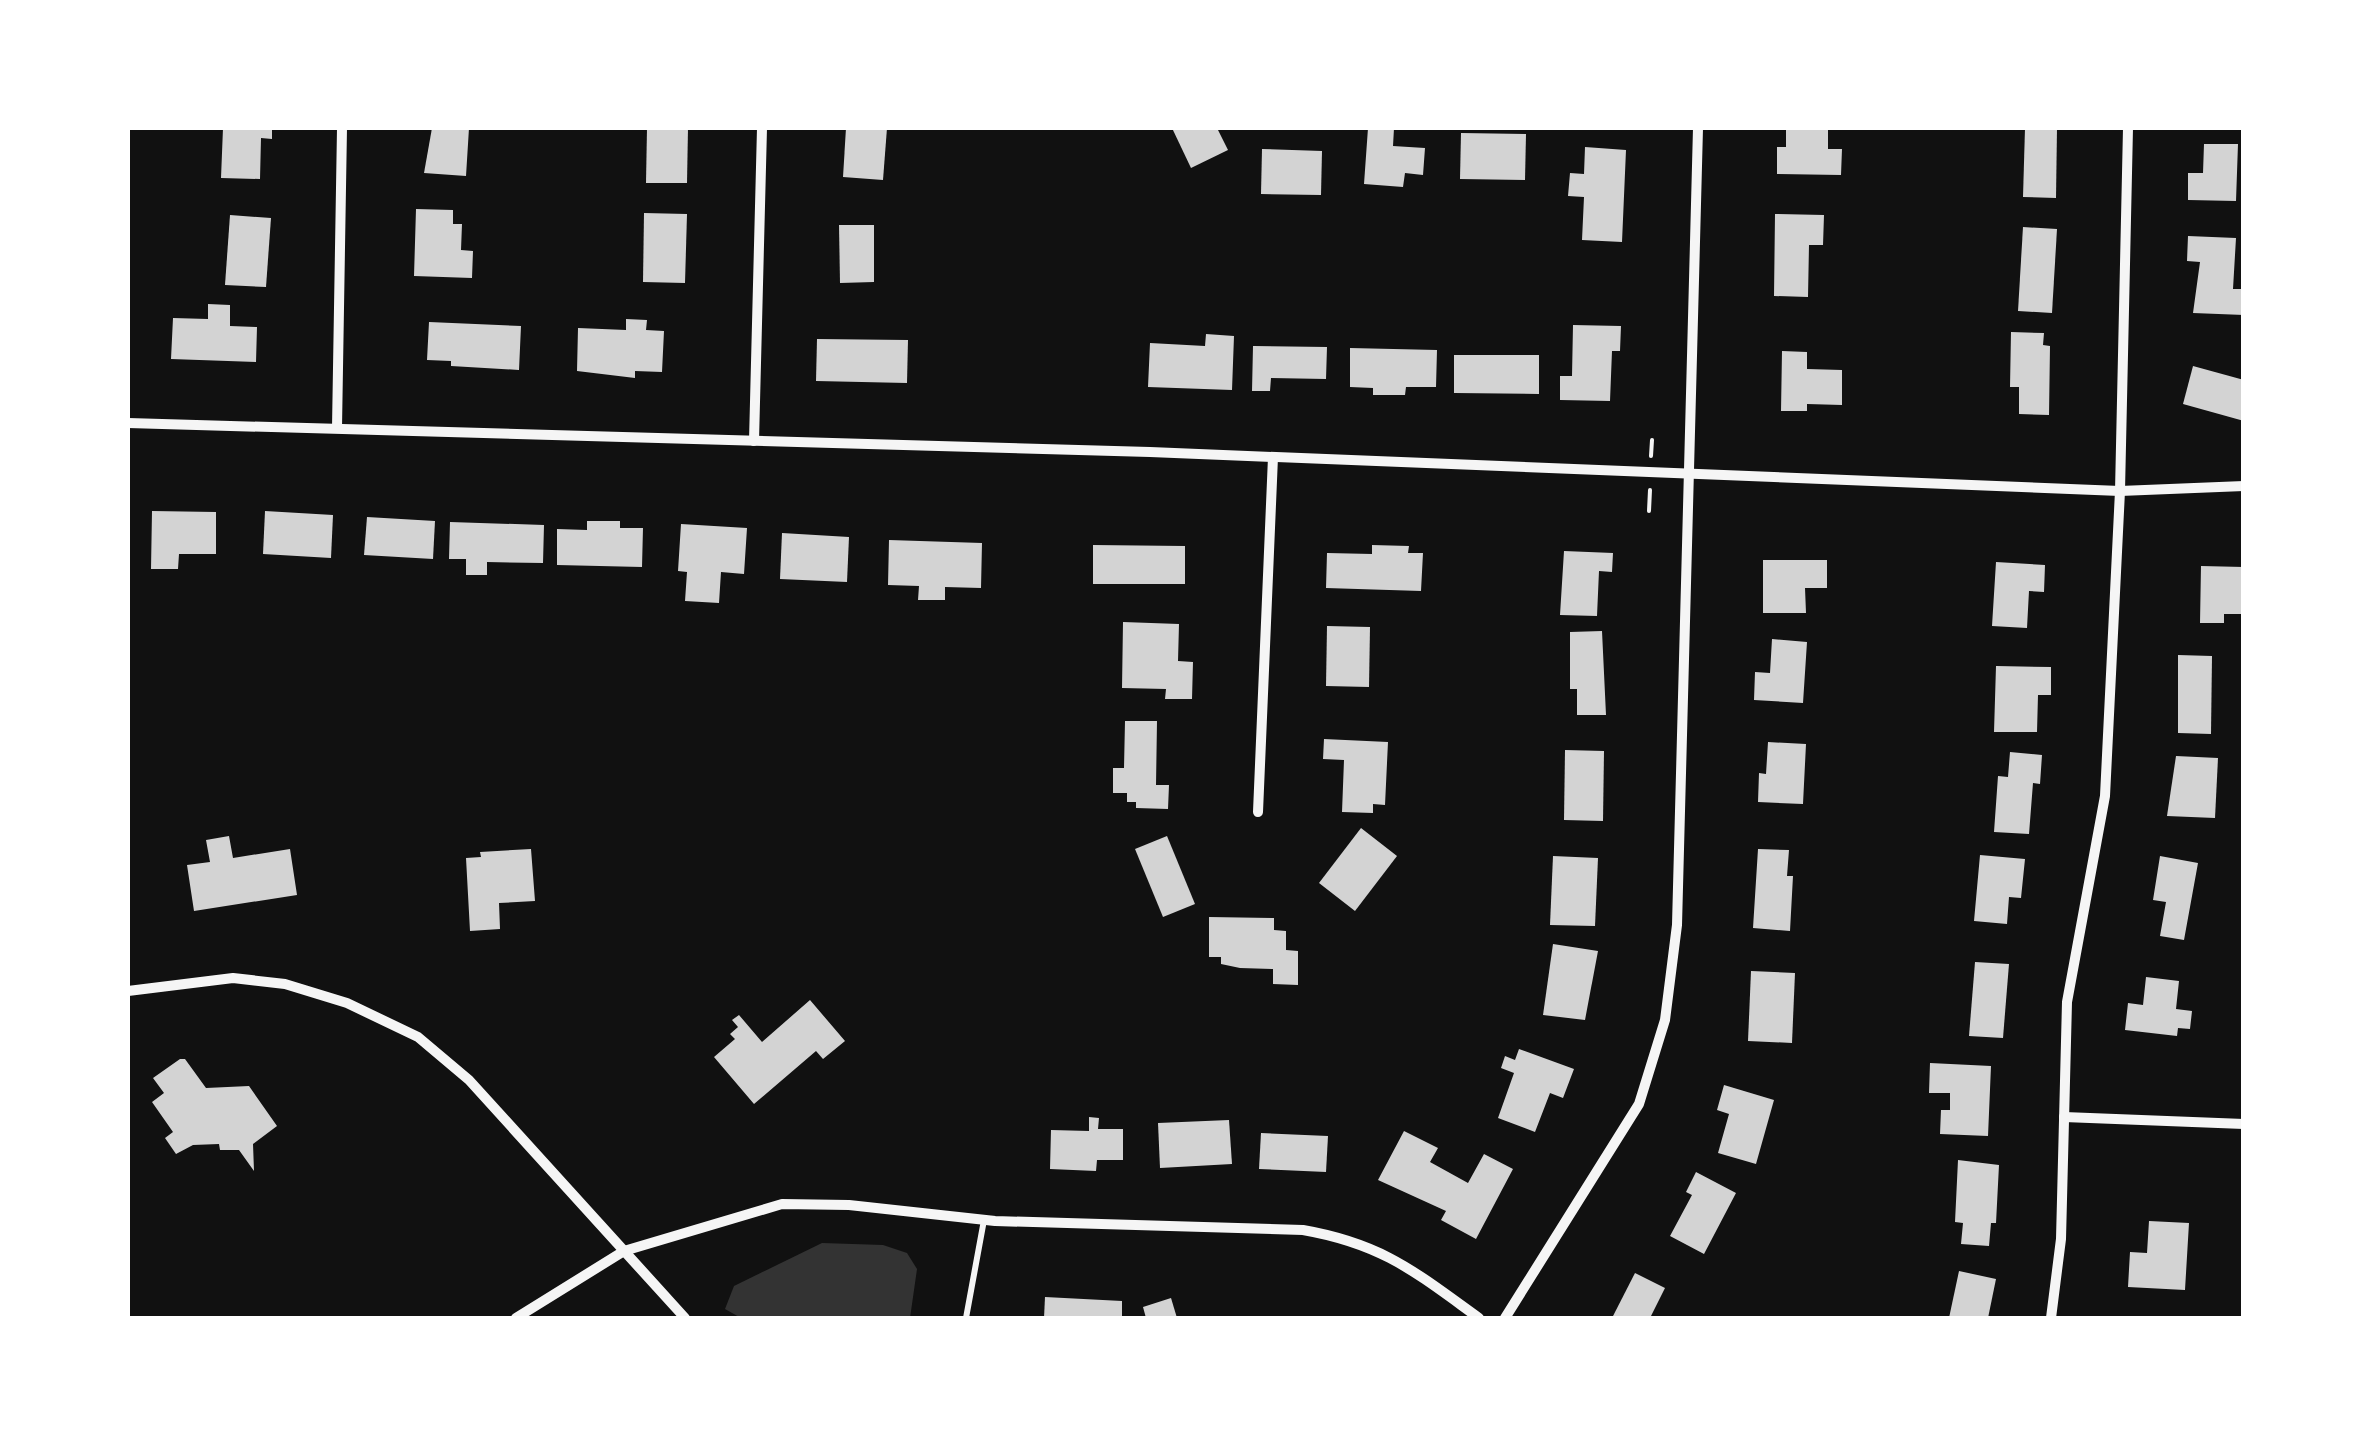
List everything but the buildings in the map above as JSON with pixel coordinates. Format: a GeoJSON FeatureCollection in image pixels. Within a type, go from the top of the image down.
{"type":"FeatureCollection","features":[{"type":"Feature","properties":{"kind":"street"},"geometry":{"type":"LineString","coordinates":[[337,428],[342,128]]}},
{"type":"Feature","properties":{"kind":"street"},"geometry":{"type":"LineString","coordinates":[[754,440],[762,128]]}},
{"type":"Feature","properties":{"kind":"street"},"geometry":{"type":"LineString","coordinates":[[1505,1318],[1638,1104],[1664,1020],[1677,925],[1698,128]]}},
{"type":"Feature","properties":{"kind":"street"},"geometry":{"type":"LineString","coordinates":[[2051,1318],[2061,1239],[2067,1002],[2106,796],[2120,491],[2128,128]]}},
{"type":"Feature","properties":{"kind":"street"},"geometry":{"type":"LineString","coordinates":[[128,423],[1690,470],[2120,491],[2244,486]]}},
{"type":"Feature","properties":{"kind":"street"},"geometry":{"type":"LineString","coordinates":[[1258,812],[1273,457]]}},
{"type":"Feature","properties":{"kind":"street"},"geometry":{"type":"LineString","coordinates":[[128,991],[233,978],[285,984],[347,1004],[418,1037],[469,1080],[684,1318]]}},
{"type":"Feature","properties":{"kind":"street"},"geometry":{"type":"LineString","coordinates":[[2064,1117],[2244,1124]]}},
{"type":"Feature","properties":{"kind":"street"},"geometry":{"type":"LineString","coordinates":[[516,1318],[624,1251],[782,1204],[849,1206],[984,1220],[1304,1230],[1350,1238],[1395,1257],[1479,1318]]}},
{"type":"Feature","properties":{"kind":"lane"},"geometry":{"type":"LineString","coordinates":[[966,1318],[984,1220]]}},
{"type":"Feature","properties":{"kind":"shaded area"},"geometry":{"type":"Polygon","coordinates":[[[822,1243],[883,1245],[907,1253],[917,1269],[910,1318],[741,1318],[725,1309],[734,1286],[822,1243]]]}}]}
